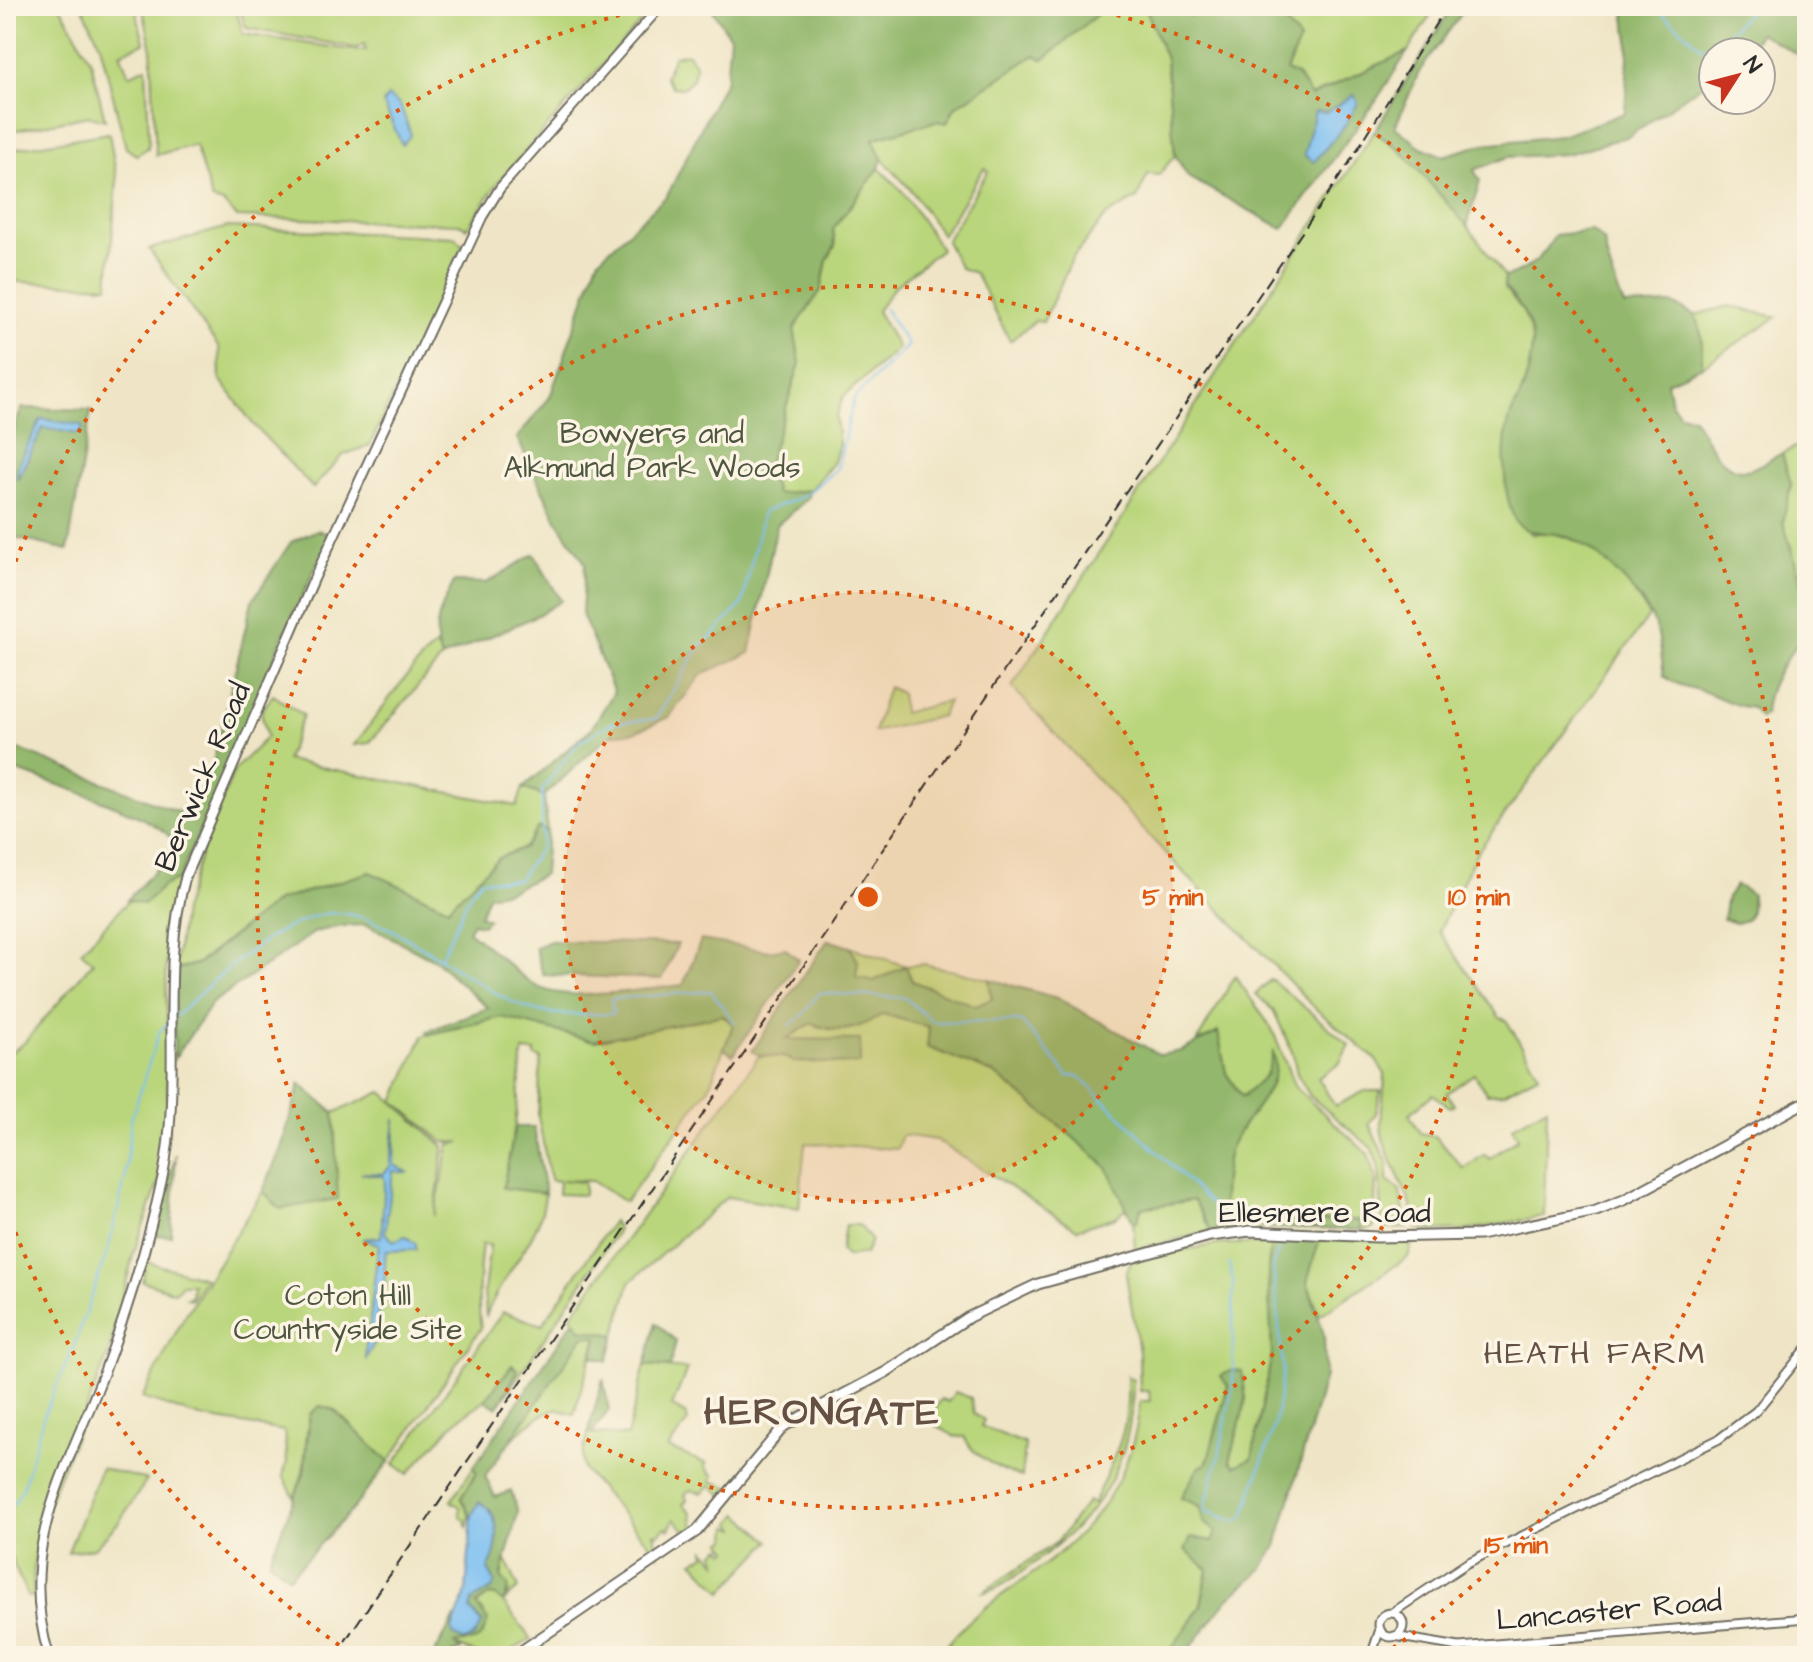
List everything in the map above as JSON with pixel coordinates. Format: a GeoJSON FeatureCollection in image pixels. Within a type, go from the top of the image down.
{"type":"FeatureCollection","features":[{"type":"Feature","properties":{"kind":"main road","name":"Berwick Road"},"geometry":{"type":"LineString","coordinates":[[49,1656],[37,1606],[40,1541],[112,1351],[160,1187],[170,1136],[169,996],[176,910],[198,843],[314,579],[482,217],[500,188],[661,6]]}},
{"type":"Feature","properties":{"kind":"main road","name":"Ellesmere Road"},"geometry":{"type":"LineString","coordinates":[[514,1656],[697,1531],[784,1426],[886,1372],[969,1317],[1038,1284],[1188,1240],[1250,1231],[1441,1237],[1519,1230],[1596,1211],[1624,1200],[1806,1105]]}},
{"type":"Feature","properties":{"kind":"street"},"geometry":{"type":"LineString","coordinates":[[1373,1652],[1383,1617],[1410,1603],[1467,1563],[1724,1436],[1756,1411],[1807,1348]]}},
{"type":"Feature","properties":{"kind":"street"},"geometry":{"type":"LineString","coordinates":[[1373,1652],[1399,1633],[1410,1603]]}},
{"type":"Feature","properties":{"kind":"street"},"geometry":{"type":"LineString","coordinates":[[1392,1613],[1416,1639]]}},
{"type":"Feature","properties":{"kind":"street","name":"Lancaster Road"},"geometry":{"type":"LineString","coordinates":[[1393,1636],[1440,1647],[1459,1647],[1807,1618]]}},
{"type":"Feature","properties":{"kind":"street"},"geometry":{"type":"LineString","coordinates":[[1380,1629],[1393,1636]]}},
{"type":"Feature","properties":{"kind":"green space"},"geometry":{"type":"Polygon","coordinates":[[[6,6],[60,6],[91,61],[105,120],[89,116],[6,132],[6,6]]]}},
{"type":"Feature","properties":{"kind":"green space"},"geometry":{"type":"Polygon","coordinates":[[[82,6],[135,6],[144,43],[120,53],[129,75],[146,67],[149,141],[148,148],[136,155],[126,148],[100,44],[82,6]]]}},
{"type":"Feature","properties":{"kind":"green space"},"geometry":{"type":"Polygon","coordinates":[[[142,6],[235,6],[243,34],[358,51],[366,50],[364,44],[357,48],[246,28],[239,6],[655,6],[502,177],[467,228],[459,224],[237,217],[223,203],[212,200],[195,145],[156,155],[151,45],[142,6]]]}},
{"type":"Feature","properties":{"kind":"green space","name":"Bowyers and Alkmund Park Woods"},"geometry":{"type":"Polygon","coordinates":[[[710,6],[1107,6],[1043,60],[1035,55],[955,107],[947,123],[936,121],[873,139],[882,159],[879,168],[833,229],[835,246],[827,260],[821,290],[794,329],[800,363],[768,464],[776,494],[810,490],[807,499],[777,525],[750,653],[702,674],[669,717],[635,732],[609,735],[544,796],[523,788],[591,729],[614,692],[582,614],[585,563],[558,522],[517,438],[550,397],[598,260],[667,196],[726,79],[730,37],[710,6]]]}},
{"type":"Feature","properties":{"kind":"green space"},"geometry":{"type":"Polygon","coordinates":[[[1107,6],[1145,6],[1166,59],[1175,155],[1159,175],[1148,174],[1137,198],[1106,216],[1073,257],[1043,322],[1036,320],[1010,341],[975,273],[960,268],[946,241],[988,171],[984,168],[942,235],[911,190],[882,159],[873,139],[936,121],[947,123],[955,107],[1107,6]]]}},
{"type":"Feature","properties":{"kind":"green space"},"geometry":{"type":"Polygon","coordinates":[[[1145,6],[1174,6],[1190,16],[1203,6],[1271,6],[1300,40],[1286,71],[1297,75],[1311,96],[1408,51],[1283,229],[1188,177],[1175,155],[1166,59],[1145,6]]]}},
{"type":"Feature","properties":{"kind":"green space"},"geometry":{"type":"Polygon","coordinates":[[[1271,6],[1436,6],[1408,51],[1311,96],[1297,75],[1285,71],[1271,6]]]}},
{"type":"Feature","properties":{"kind":"green space"},"geometry":{"type":"Polygon","coordinates":[[[1453,6],[1467,6],[1419,72],[1395,127],[1421,147],[1443,156],[1484,144],[1561,136],[1625,113],[1629,39],[1623,6],[1807,6],[1807,60],[1777,43],[1777,36],[1760,33],[1758,36],[1697,36],[1697,88],[1629,136],[1567,154],[1508,157],[1474,170],[1480,181],[1467,226],[1399,148],[1374,132],[1453,6]]]}},
{"type":"Feature","properties":{"kind":"green space"},"geometry":{"type":"Polygon","coordinates":[[[687,53],[696,65],[693,79],[683,88],[672,87],[665,77],[674,56],[687,53]]]}},
{"type":"Feature","properties":{"kind":"green space"},"geometry":{"type":"Polygon","coordinates":[[[1374,132],[1412,162],[1446,198],[1505,277],[1504,288],[1528,323],[1532,334],[1531,358],[1522,392],[1509,422],[1505,453],[1513,493],[1531,534],[1550,534],[1585,546],[1615,570],[1649,616],[1476,854],[1439,931],[1500,1018],[1506,1020],[1539,1074],[1503,1093],[1487,1094],[1474,1074],[1447,1093],[1454,1105],[1450,1107],[1433,1094],[1409,1114],[1420,1133],[1436,1137],[1464,1169],[1485,1154],[1489,1159],[1518,1138],[1512,1127],[1547,1107],[1544,1216],[1462,1231],[1417,1230],[1412,1207],[1382,1134],[1385,1074],[1375,1059],[1317,1010],[1166,854],[1012,687],[1374,132]]]}},
{"type":"Feature","properties":{"kind":"green space"},"geometry":{"type":"Polygon","coordinates":[[[109,133],[117,180],[108,286],[6,281],[6,150],[109,133]]]}},
{"type":"Feature","properties":{"kind":"green space"},"geometry":{"type":"Polygon","coordinates":[[[879,168],[902,191],[941,249],[894,287],[877,311],[898,348],[843,397],[836,417],[839,444],[834,462],[810,490],[776,494],[768,464],[800,363],[794,329],[821,290],[827,260],[835,246],[833,229],[879,168]]]}},
{"type":"Feature","properties":{"kind":"green space"},"geometry":{"type":"Polygon","coordinates":[[[228,227],[455,237],[463,245],[370,445],[343,455],[313,488],[253,424],[220,379],[219,348],[149,249],[228,227]]]}},
{"type":"Feature","properties":{"kind":"green space"},"geometry":{"type":"Polygon","coordinates":[[[1592,231],[1604,241],[1624,306],[1673,304],[1695,315],[1702,337],[1702,366],[1667,382],[1671,403],[1680,414],[1693,417],[1714,451],[1728,466],[1737,470],[1750,469],[1782,454],[1791,484],[1783,522],[1807,600],[1807,634],[1779,671],[1769,692],[1765,714],[1760,718],[1752,708],[1680,685],[1664,676],[1653,621],[1622,578],[1580,543],[1568,537],[1528,531],[1512,513],[1505,480],[1505,443],[1510,417],[1524,387],[1532,345],[1528,322],[1504,287],[1505,277],[1535,261],[1555,235],[1592,231]]]}},
{"type":"Feature","properties":{"kind":"green space"},"geometry":{"type":"Polygon","coordinates":[[[1728,306],[1777,317],[1702,366],[1702,337],[1695,315],[1728,306]]]}},
{"type":"Feature","properties":{"kind":"green space"},"geometry":{"type":"Polygon","coordinates":[[[22,408],[91,410],[68,550],[12,537],[14,527],[6,525],[6,448],[22,408]]]}},
{"type":"Feature","properties":{"kind":"green space"},"geometry":{"type":"Polygon","coordinates":[[[1807,441],[1807,600],[1783,522],[1791,484],[1782,454],[1807,441]]]}},
{"type":"Feature","properties":{"kind":"green space"},"geometry":{"type":"Polygon","coordinates":[[[317,530],[331,535],[287,628],[179,879],[164,885],[144,904],[127,900],[177,847],[169,835],[101,800],[6,767],[6,732],[15,748],[189,816],[213,763],[252,601],[291,542],[317,530]]]}},
{"type":"Feature","properties":{"kind":"green space"},"geometry":{"type":"Polygon","coordinates":[[[534,554],[561,601],[536,616],[442,658],[438,648],[438,619],[454,582],[486,583],[534,554]]]}},
{"type":"Feature","properties":{"kind":"green space"},"geometry":{"type":"Polygon","coordinates":[[[436,645],[442,658],[369,743],[354,745],[404,680],[436,645]]]}},
{"type":"Feature","properties":{"kind":"green space"},"geometry":{"type":"Polygon","coordinates":[[[888,687],[901,693],[903,713],[948,701],[942,716],[874,732],[888,687]]]}},
{"type":"Feature","properties":{"kind":"green space"},"geometry":{"type":"Polygon","coordinates":[[[273,695],[303,715],[286,760],[517,806],[523,788],[544,796],[547,831],[538,828],[525,847],[498,858],[448,908],[370,872],[277,901],[198,963],[175,970],[183,911],[204,843],[235,769],[267,737],[261,712],[273,695]]]}},
{"type":"Feature","properties":{"kind":"green space"},"geometry":{"type":"Polygon","coordinates":[[[538,827],[547,831],[544,874],[512,890],[488,895],[480,916],[489,919],[482,925],[473,923],[468,931],[536,986],[567,994],[683,985],[701,940],[769,951],[785,948],[799,960],[733,1055],[724,1049],[733,1025],[723,1015],[594,1041],[502,1017],[428,1034],[427,1031],[488,1008],[435,960],[367,925],[341,926],[315,932],[212,1003],[174,1059],[175,970],[199,963],[277,901],[370,872],[448,908],[498,858],[525,847],[538,827]]]}},
{"type":"Feature","properties":{"kind":"green space"},"geometry":{"type":"Polygon","coordinates":[[[179,879],[171,910],[166,959],[168,1131],[161,1176],[133,1255],[108,1355],[42,1518],[34,1561],[33,1597],[28,1597],[6,1547],[6,1056],[24,1043],[93,962],[81,951],[129,900],[144,904],[164,885],[179,879]]]}},
{"type":"Feature","properties":{"kind":"green space"},"geometry":{"type":"Polygon","coordinates":[[[1736,885],[1752,894],[1751,911],[1746,920],[1736,923],[1723,919],[1727,897],[1736,885]]]}},
{"type":"Feature","properties":{"kind":"green space"},"geometry":{"type":"Polygon","coordinates":[[[828,940],[850,947],[858,961],[856,977],[874,981],[906,966],[912,981],[976,1006],[992,999],[989,979],[1057,998],[1160,1055],[1181,1051],[1218,1032],[1226,1073],[1242,1097],[1267,1074],[1273,1052],[1273,1079],[1229,1152],[1225,1168],[1224,1221],[1359,1220],[1361,1230],[1265,1228],[1211,1231],[1194,1200],[1141,1208],[1137,1222],[1133,1222],[1107,1167],[995,1074],[927,1047],[929,1027],[883,1014],[848,1029],[831,1029],[812,1023],[786,1039],[860,1040],[860,1064],[794,1062],[752,1051],[828,940]]]}},
{"type":"Feature","properties":{"kind":"green space"},"geometry":{"type":"Polygon","coordinates":[[[551,941],[678,944],[662,979],[543,975],[535,947],[551,941]]]}},
{"type":"Feature","properties":{"kind":"green space"},"geometry":{"type":"Polygon","coordinates":[[[850,947],[906,966],[874,981],[855,977],[858,961],[850,947]]]}},
{"type":"Feature","properties":{"kind":"green space"},"geometry":{"type":"Polygon","coordinates":[[[924,964],[989,979],[992,999],[976,1007],[912,981],[906,966],[924,964]]]}},
{"type":"Feature","properties":{"kind":"green space"},"geometry":{"type":"Polygon","coordinates":[[[1235,976],[1272,1029],[1295,1087],[1368,1154],[1376,1178],[1374,1228],[1361,1230],[1359,1220],[1224,1221],[1225,1167],[1229,1151],[1269,1086],[1274,1061],[1259,1085],[1242,1097],[1226,1073],[1218,1033],[1196,1043],[1235,976]]]}},
{"type":"Feature","properties":{"kind":"green space"},"geometry":{"type":"Polygon","coordinates":[[[1271,979],[1349,1045],[1339,1064],[1318,1078],[1335,1106],[1365,1091],[1381,1091],[1376,1113],[1369,1124],[1388,1164],[1387,1181],[1399,1189],[1408,1228],[1383,1229],[1379,1168],[1372,1148],[1310,1096],[1297,1074],[1293,1054],[1274,1011],[1256,994],[1271,979]]]}},
{"type":"Feature","properties":{"kind":"green space"},"geometry":{"type":"Polygon","coordinates":[[[883,1014],[929,1027],[928,1047],[995,1074],[1107,1167],[1127,1208],[1116,1217],[1077,1229],[936,1140],[902,1135],[897,1149],[805,1143],[799,1208],[727,1197],[630,1282],[615,1335],[581,1329],[571,1316],[759,1056],[789,1057],[795,1062],[860,1064],[860,1040],[784,1040],[812,1023],[831,1029],[849,1029],[883,1014]]]}},
{"type":"Feature","properties":{"kind":"green space","name":"Coton Hill Countryside Site"},"geometry":{"type":"Polygon","coordinates":[[[723,1015],[733,1025],[709,1087],[625,1202],[592,1181],[561,1180],[584,1182],[584,1195],[558,1194],[559,1181],[550,1180],[538,1116],[541,1058],[535,1057],[535,1052],[523,1051],[515,1127],[503,1188],[545,1193],[537,1226],[492,1301],[486,1317],[484,1291],[490,1245],[482,1244],[479,1286],[481,1328],[389,1462],[334,1410],[320,1406],[310,1414],[304,1464],[294,1497],[283,1476],[287,1462],[284,1431],[200,1417],[142,1398],[183,1319],[263,1191],[281,1149],[300,1084],[334,1113],[382,1092],[444,1146],[434,1216],[449,1145],[461,1142],[444,1142],[394,1101],[423,1036],[502,1017],[594,1041],[723,1015]]]}},
{"type":"Feature","properties":{"kind":"green space"},"geometry":{"type":"Polygon","coordinates":[[[300,1084],[334,1113],[338,1199],[280,1209],[263,1191],[281,1149],[300,1084]]]}},
{"type":"Feature","properties":{"kind":"green space"},"geometry":{"type":"Polygon","coordinates":[[[515,1127],[534,1127],[545,1193],[503,1188],[515,1127]]]}},
{"type":"Feature","properties":{"kind":"green space"},"geometry":{"type":"Polygon","coordinates":[[[176,1154],[171,1236],[154,1235],[176,1154]]]}},
{"type":"Feature","properties":{"kind":"green space"},"geometry":{"type":"Polygon","coordinates":[[[1194,1200],[1211,1231],[1135,1250],[1133,1222],[1137,1222],[1141,1208],[1194,1200]]]}},
{"type":"Feature","properties":{"kind":"green space"},"geometry":{"type":"Polygon","coordinates":[[[613,1221],[618,1230],[497,1408],[518,1371],[513,1365],[485,1400],[456,1421],[408,1474],[394,1464],[503,1312],[542,1325],[613,1221]]]}},
{"type":"Feature","properties":{"kind":"green space"},"geometry":{"type":"Polygon","coordinates":[[[845,1225],[859,1225],[871,1240],[865,1254],[847,1257],[841,1251],[845,1225]]]}},
{"type":"Feature","properties":{"kind":"green space"},"geometry":{"type":"Polygon","coordinates":[[[1271,1235],[1320,1238],[1307,1282],[1324,1335],[1325,1376],[1277,1545],[1262,1569],[1228,1599],[1184,1656],[1166,1656],[1201,1606],[1208,1570],[1185,1550],[1191,1537],[1212,1541],[1216,1531],[1203,1522],[1200,1506],[1181,1498],[1198,1468],[1207,1463],[1228,1386],[1221,1376],[1231,1370],[1242,1371],[1246,1399],[1230,1461],[1235,1466],[1252,1458],[1272,1354],[1268,1270],[1271,1235]]]}},
{"type":"Feature","properties":{"kind":"green space"},"geometry":{"type":"Polygon","coordinates":[[[1320,1238],[1413,1240],[1408,1257],[1320,1315],[1307,1282],[1320,1238]]]}},
{"type":"Feature","properties":{"kind":"green space"},"geometry":{"type":"Polygon","coordinates":[[[1222,1244],[1272,1244],[1268,1270],[1272,1354],[1252,1458],[1235,1466],[1230,1461],[1246,1399],[1228,1386],[1207,1463],[1181,1497],[1200,1506],[1204,1522],[1216,1531],[1200,1607],[1166,1656],[939,1656],[971,1620],[1076,1538],[1093,1519],[1120,1477],[1130,1453],[1140,1401],[1150,1401],[1149,1391],[1140,1391],[1139,1352],[1126,1274],[1130,1263],[1149,1255],[1222,1244]]]}},
{"type":"Feature","properties":{"kind":"green space"},"geometry":{"type":"Polygon","coordinates":[[[147,1262],[205,1278],[192,1299],[187,1298],[191,1296],[192,1284],[182,1284],[175,1292],[142,1281],[147,1262]]]}},
{"type":"Feature","properties":{"kind":"green space"},"geometry":{"type":"Polygon","coordinates":[[[574,1320],[581,1329],[615,1335],[608,1361],[593,1357],[597,1337],[584,1336],[485,1476],[495,1497],[511,1491],[518,1512],[501,1577],[509,1587],[503,1602],[489,1595],[476,1605],[488,1620],[478,1639],[455,1644],[461,1650],[448,1656],[433,1656],[455,1617],[452,1630],[474,1637],[482,1622],[470,1610],[472,1601],[492,1589],[495,1582],[488,1569],[494,1555],[495,1539],[490,1509],[475,1511],[472,1519],[461,1498],[477,1472],[473,1468],[574,1320]]]}},
{"type":"Feature","properties":{"kind":"green space"},"geometry":{"type":"Polygon","coordinates":[[[656,1323],[676,1341],[670,1367],[645,1365],[656,1323]]]}},
{"type":"Feature","properties":{"kind":"green space"},"geometry":{"type":"Polygon","coordinates":[[[584,1335],[597,1337],[574,1414],[556,1409],[534,1420],[515,1436],[484,1476],[584,1335]]]}},
{"type":"Feature","properties":{"kind":"green space"},"geometry":{"type":"Polygon","coordinates":[[[512,1365],[518,1370],[497,1408],[485,1400],[512,1365]]]}},
{"type":"Feature","properties":{"kind":"green space"},"geometry":{"type":"Polygon","coordinates":[[[645,1365],[687,1369],[672,1406],[686,1415],[688,1421],[668,1448],[707,1464],[705,1467],[714,1476],[711,1481],[729,1487],[723,1495],[710,1485],[703,1493],[690,1490],[685,1494],[687,1500],[683,1504],[691,1512],[694,1527],[688,1533],[674,1519],[669,1530],[666,1527],[657,1535],[654,1533],[658,1554],[584,1470],[582,1459],[588,1433],[627,1436],[645,1365]]]}},
{"type":"Feature","properties":{"kind":"green space"},"geometry":{"type":"Polygon","coordinates":[[[1127,1376],[1133,1380],[1126,1441],[1105,1491],[1071,1533],[1023,1571],[992,1590],[983,1592],[1057,1542],[1088,1501],[1093,1504],[1124,1429],[1127,1376]]]}},
{"type":"Feature","properties":{"kind":"green space"},"geometry":{"type":"Polygon","coordinates":[[[603,1379],[609,1410],[592,1433],[588,1433],[603,1379]]]}},
{"type":"Feature","properties":{"kind":"green space"},"geometry":{"type":"Polygon","coordinates":[[[955,1392],[971,1398],[974,1413],[984,1420],[981,1426],[1025,1444],[1022,1477],[980,1456],[965,1437],[954,1436],[928,1421],[941,1399],[948,1402],[955,1392]]]}},
{"type":"Feature","properties":{"kind":"green space"},"geometry":{"type":"Polygon","coordinates":[[[320,1406],[334,1410],[389,1462],[352,1510],[289,1577],[269,1561],[304,1474],[310,1414],[320,1406]]]}},
{"type":"Feature","properties":{"kind":"green space"},"geometry":{"type":"Polygon","coordinates":[[[101,1468],[147,1480],[118,1523],[94,1548],[68,1552],[101,1468]]]}},
{"type":"Feature","properties":{"kind":"green space"},"geometry":{"type":"Polygon","coordinates":[[[473,1468],[477,1471],[461,1498],[470,1515],[467,1528],[460,1516],[460,1507],[451,1501],[473,1468]]]}},
{"type":"Feature","properties":{"kind":"green space"},"geometry":{"type":"Polygon","coordinates":[[[739,1514],[770,1541],[722,1592],[693,1561],[706,1555],[705,1550],[717,1562],[715,1552],[721,1547],[726,1552],[729,1550],[722,1542],[728,1539],[729,1527],[736,1528],[731,1523],[739,1514]]]}},
{"type":"Feature","properties":{"kind":"green space"},"geometry":{"type":"Polygon","coordinates":[[[505,1558],[519,1588],[503,1602],[531,1639],[500,1655],[475,1654],[454,1644],[465,1641],[484,1612],[476,1606],[489,1595],[503,1601],[509,1593],[501,1577],[505,1558]]]}},
{"type":"Feature","properties":{"kind":"water"},"geometry":{"type":"Polygon","coordinates":[[[1354,95],[1358,103],[1346,124],[1314,162],[1304,155],[1315,111],[1327,112],[1354,95]]]}},
{"type":"Feature","properties":{"kind":"water"},"geometry":{"type":"Polygon","coordinates":[[[388,96],[400,105],[411,135],[402,145],[383,103],[388,96]]]}},
{"type":"Feature","properties":{"kind":"water"},"geometry":{"type":"Polygon","coordinates":[[[41,419],[82,425],[82,431],[78,434],[43,428],[17,480],[18,465],[41,419]]]}},
{"type":"Feature","properties":{"kind":"water"},"geometry":{"type":"Polygon","coordinates":[[[395,1119],[394,1165],[409,1173],[393,1171],[385,1233],[394,1241],[405,1236],[416,1244],[416,1250],[386,1251],[385,1284],[380,1303],[384,1309],[378,1311],[373,1345],[366,1359],[379,1244],[362,1239],[381,1237],[385,1180],[383,1176],[361,1173],[383,1174],[390,1167],[395,1119]]]}},
{"type":"Feature","properties":{"kind":"water"},"geometry":{"type":"Polygon","coordinates":[[[479,1502],[492,1514],[497,1532],[495,1552],[488,1569],[495,1582],[492,1589],[472,1601],[470,1610],[482,1623],[474,1637],[465,1641],[453,1635],[452,1630],[466,1592],[472,1515],[479,1502]]]}},
{"type":"Feature","properties":{"kind":"waterway"},"geometry":{"type":"LineString","coordinates":[[1653,6],[1709,53],[1754,6]]}},
{"type":"Feature","properties":{"kind":"waterway"},"geometry":{"type":"LineString","coordinates":[[441,957],[471,892],[481,880],[518,880],[542,846],[542,790],[578,743],[611,723],[656,719],[697,651],[742,604],[763,512],[804,496],[837,469],[854,398],[908,345],[885,309]]}},
{"type":"Feature","properties":{"kind":"waterway"},"geometry":{"type":"LineString","coordinates":[[176,1016],[242,957],[280,932],[320,915],[343,913],[396,932],[505,998],[538,1011],[613,1014],[611,999],[711,991],[734,1022]]}},
{"type":"Feature","properties":{"kind":"waterway"},"geometry":{"type":"LineString","coordinates":[[789,1026],[802,1016],[819,993],[905,998],[933,1022],[1021,1021],[1068,1076],[1079,1076],[1213,1206],[1214,1217]]}},
{"type":"Feature","properties":{"kind":"waterway"},"geometry":{"type":"LineString","coordinates":[[6,1515],[22,1490],[44,1415],[74,1346],[109,1246],[125,1179],[131,1120],[159,1032],[168,1023]]}},
{"type":"Feature","properties":{"kind":"waterway"},"geometry":{"type":"LineString","coordinates":[[1229,1264],[1233,1280],[1233,1383],[1219,1456],[1205,1506],[1206,1511],[1237,1522],[1244,1516],[1275,1423],[1283,1370],[1273,1264],[1279,1249]]}},
{"type":"Feature","properties":{"kind":"railway"},"geometry":{"type":"LineString","coordinates":[[335,1656],[1349,163],[1447,6]]}},
{"type":"Feature","properties":{"kind":"district","name":"HEATH FARM"},"geometry":{"type":"Point","coordinates":[1595,1353]}},
{"type":"Feature","properties":{"kind":"district","name":"HERONGATE"},"geometry":{"type":"Point","coordinates":[822,1413]}}]}
